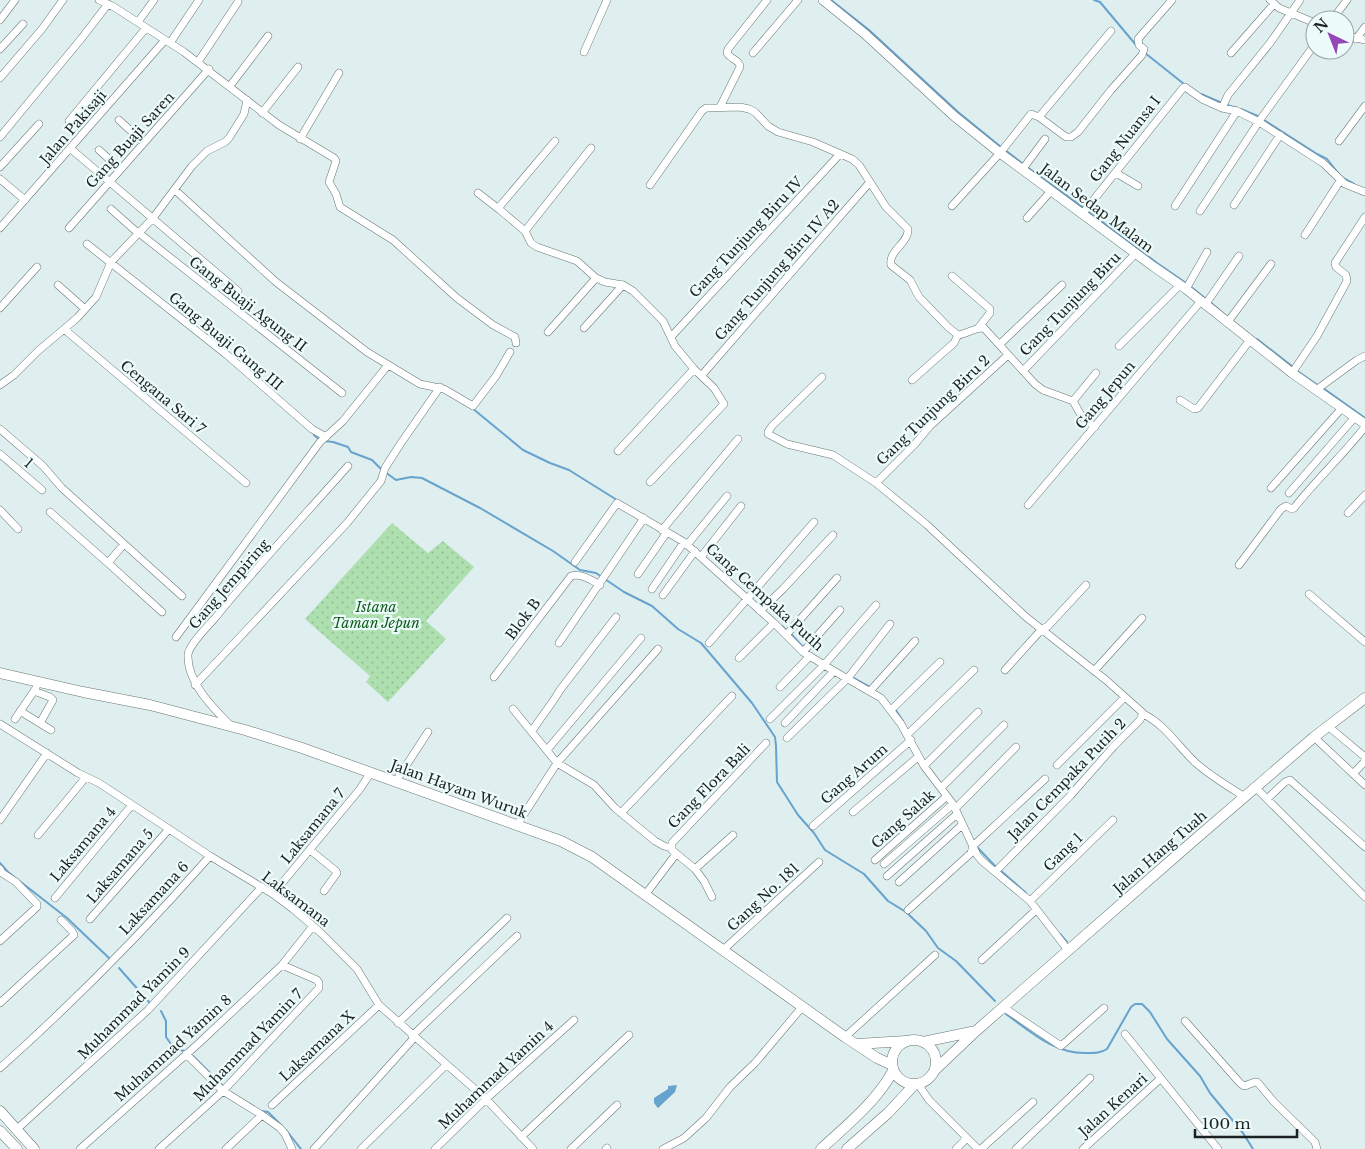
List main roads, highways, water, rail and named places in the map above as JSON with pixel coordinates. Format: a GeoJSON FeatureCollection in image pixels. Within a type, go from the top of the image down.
{"type":"FeatureCollection","features":[{"type":"Feature","properties":{"kind":"main road","name":"Jalan Hayam Wuruk"},"geometry":{"type":"LineString","coordinates":[[0,673],[150,705],[231,726],[371,772],[560,841],[582,851],[648,901],[723,950],[893,1068]]}},
{"type":"Feature","properties":{"kind":"main road","name":"Jalan Hang Tuah"},"geometry":{"type":"LineString","coordinates":[[935,1070],[1003,1007],[1314,737],[1365,698]]}},
{"type":"Feature","properties":{"kind":"main road","name":"Jalan Hang Tuah"},"geometry":{"type":"LineString","coordinates":[[923,1042],[976,1031]]}},
{"type":"Feature","properties":{"kind":"main road"},"geometry":{"type":"LineString","coordinates":[[907,1041],[897,1048],[892,1059],[893,1068],[900,1080],[918,1084]]}},
{"type":"Feature","properties":{"kind":"main road"},"geometry":{"type":"LineString","coordinates":[[847,1149],[918,1084],[929,1078],[935,1070],[933,1050],[923,1042],[857,1044]]}},
{"type":"Feature","properties":{"kind":"main road"},"geometry":{"type":"LineString","coordinates":[[820,1149],[870,1103],[884,1087],[893,1068]]}},
{"type":"Feature","properties":{"kind":"main road"},"geometry":{"type":"LineString","coordinates":[[0,1111],[34,1149]]}},
{"type":"Feature","properties":{"kind":"main road"},"geometry":{"type":"LineString","coordinates":[[0,1130],[16,1149]]}},
{"type":"Feature","properties":{"kind":"water"},"geometry":{"type":"Polygon","coordinates":[[[677,1085],[675,1092],[658,1108],[654,1103],[654,1098],[668,1089],[668,1086],[677,1085]]]}},
{"type":"Feature","properties":{"kind":"waterway"},"geometry":{"type":"LineString","coordinates":[[831,0],[869,30],[958,112],[1001,147]]}},
{"type":"Feature","properties":{"kind":"waterway"},"geometry":{"type":"LineString","coordinates":[[1094,0],[1100,2],[1136,45]]}},
{"type":"Feature","properties":{"kind":"waterway"},"geometry":{"type":"LineString","coordinates":[[1145,53],[1184,84]]}},
{"type":"Feature","properties":{"kind":"waterway"},"geometry":{"type":"LineString","coordinates":[[1201,94],[1222,103]]}},
{"type":"Feature","properties":{"kind":"waterway"},"geometry":{"type":"LineString","coordinates":[[1227,105],[1237,108]]}},
{"type":"Feature","properties":{"kind":"waterway"},"geometry":{"type":"LineString","coordinates":[[1241,109],[1260,117]]}},
{"type":"Feature","properties":{"kind":"waterway"},"geometry":{"type":"LineString","coordinates":[[1264,120],[1327,159],[1338,173]]}},
{"type":"Feature","properties":{"kind":"waterway"},"geometry":{"type":"LineString","coordinates":[[1005,150],[1023,164]]}},
{"type":"Feature","properties":{"kind":"waterway"},"geometry":{"type":"LineString","coordinates":[[1027,167],[1084,208]]}},
{"type":"Feature","properties":{"kind":"waterway"},"geometry":{"type":"LineString","coordinates":[[1343,178],[1354,184]]}},
{"type":"Feature","properties":{"kind":"waterway"},"geometry":{"type":"LineString","coordinates":[[1088,211],[1186,283]]}},
{"type":"Feature","properties":{"kind":"waterway"},"geometry":{"type":"LineString","coordinates":[[1190,286],[1206,299]]}},
{"type":"Feature","properties":{"kind":"waterway"},"geometry":{"type":"LineString","coordinates":[[1210,302],[1225,315]]}},
{"type":"Feature","properties":{"kind":"waterway"},"geometry":{"type":"LineString","coordinates":[[1257,339],[1293,367]]}},
{"type":"Feature","properties":{"kind":"waterway"},"geometry":{"type":"LineString","coordinates":[[1296,370],[1319,386]]}},
{"type":"Feature","properties":{"kind":"waterway"},"geometry":{"type":"LineString","coordinates":[[1323,388],[1365,418]]}},
{"type":"Feature","properties":{"kind":"waterway"},"geometry":{"type":"LineString","coordinates":[[472,408],[523,450],[569,470],[617,500]]}},
{"type":"Feature","properties":{"kind":"waterway"},"geometry":{"type":"LineString","coordinates":[[314,435],[320,440]]}},
{"type":"Feature","properties":{"kind":"waterway"},"geometry":{"type":"LineString","coordinates":[[324,441],[348,447],[351,452],[372,460],[381,469]]}},
{"type":"Feature","properties":{"kind":"waterway"},"geometry":{"type":"LineString","coordinates":[[385,472],[396,480],[411,477],[422,478],[480,508],[553,551],[580,570],[596,573],[624,592],[652,606],[678,629],[701,643],[752,703],[775,737],[777,782],[798,815],[814,833],[825,850],[864,874],[888,901],[906,912],[926,931],[938,948],[956,961],[995,1001]]}},
{"type":"Feature","properties":{"kind":"waterway"},"geometry":{"type":"LineString","coordinates":[[782,626],[786,630]]}},
{"type":"Feature","properties":{"kind":"waterway"},"geometry":{"type":"LineString","coordinates":[[791,634],[803,647]]}},
{"type":"Feature","properties":{"kind":"waterway"},"geometry":{"type":"LineString","coordinates":[[852,677],[870,687]]}},
{"type":"Feature","properties":{"kind":"waterway"},"geometry":{"type":"LineString","coordinates":[[895,709],[903,721]]}},
{"type":"Feature","properties":{"kind":"waterway"},"geometry":{"type":"LineString","coordinates":[[976,846],[996,867]]}},
{"type":"Feature","properties":{"kind":"waterway"},"geometry":{"type":"LineString","coordinates":[[0,863],[8,872],[67,918],[110,959]]}},
{"type":"Feature","properties":{"kind":"waterway"},"geometry":{"type":"LineString","coordinates":[[1000,870],[1026,893]]}},
{"type":"Feature","properties":{"kind":"waterway"},"geometry":{"type":"LineString","coordinates":[[1060,934],[1067,942]]}},
{"type":"Feature","properties":{"kind":"waterway"},"geometry":{"type":"LineString","coordinates":[[119,968],[149,1002]]}},
{"type":"Feature","properties":{"kind":"waterway"},"geometry":{"type":"LineString","coordinates":[[1006,1014],[1034,1035],[1055,1046],[1076,1053],[1096,1053],[1107,1049],[1131,1007],[1135,1004],[1142,1004],[1150,1012],[1167,1039],[1200,1076],[1210,1093],[1243,1133],[1253,1149]]}},
{"type":"Feature","properties":{"kind":"waterway"},"geometry":{"type":"LineString","coordinates":[[161,1011],[166,1021],[166,1037],[179,1050],[185,1051]]}},
{"type":"Feature","properties":{"kind":"waterway"},"geometry":{"type":"LineString","coordinates":[[193,1056],[223,1086]]}},
{"type":"Feature","properties":{"kind":"waterway"},"geometry":{"type":"LineString","coordinates":[[261,1111],[268,1112],[281,1125]]}},
{"type":"Feature","properties":{"kind":"waterway"},"geometry":{"type":"LineString","coordinates":[[286,1130],[301,1149]]}},
{"type":"Feature","properties":{"kind":"park label","name":"Istana Taman Jepun"},"geometry":{"type":"Point","coordinates":[376,616]}}]}
